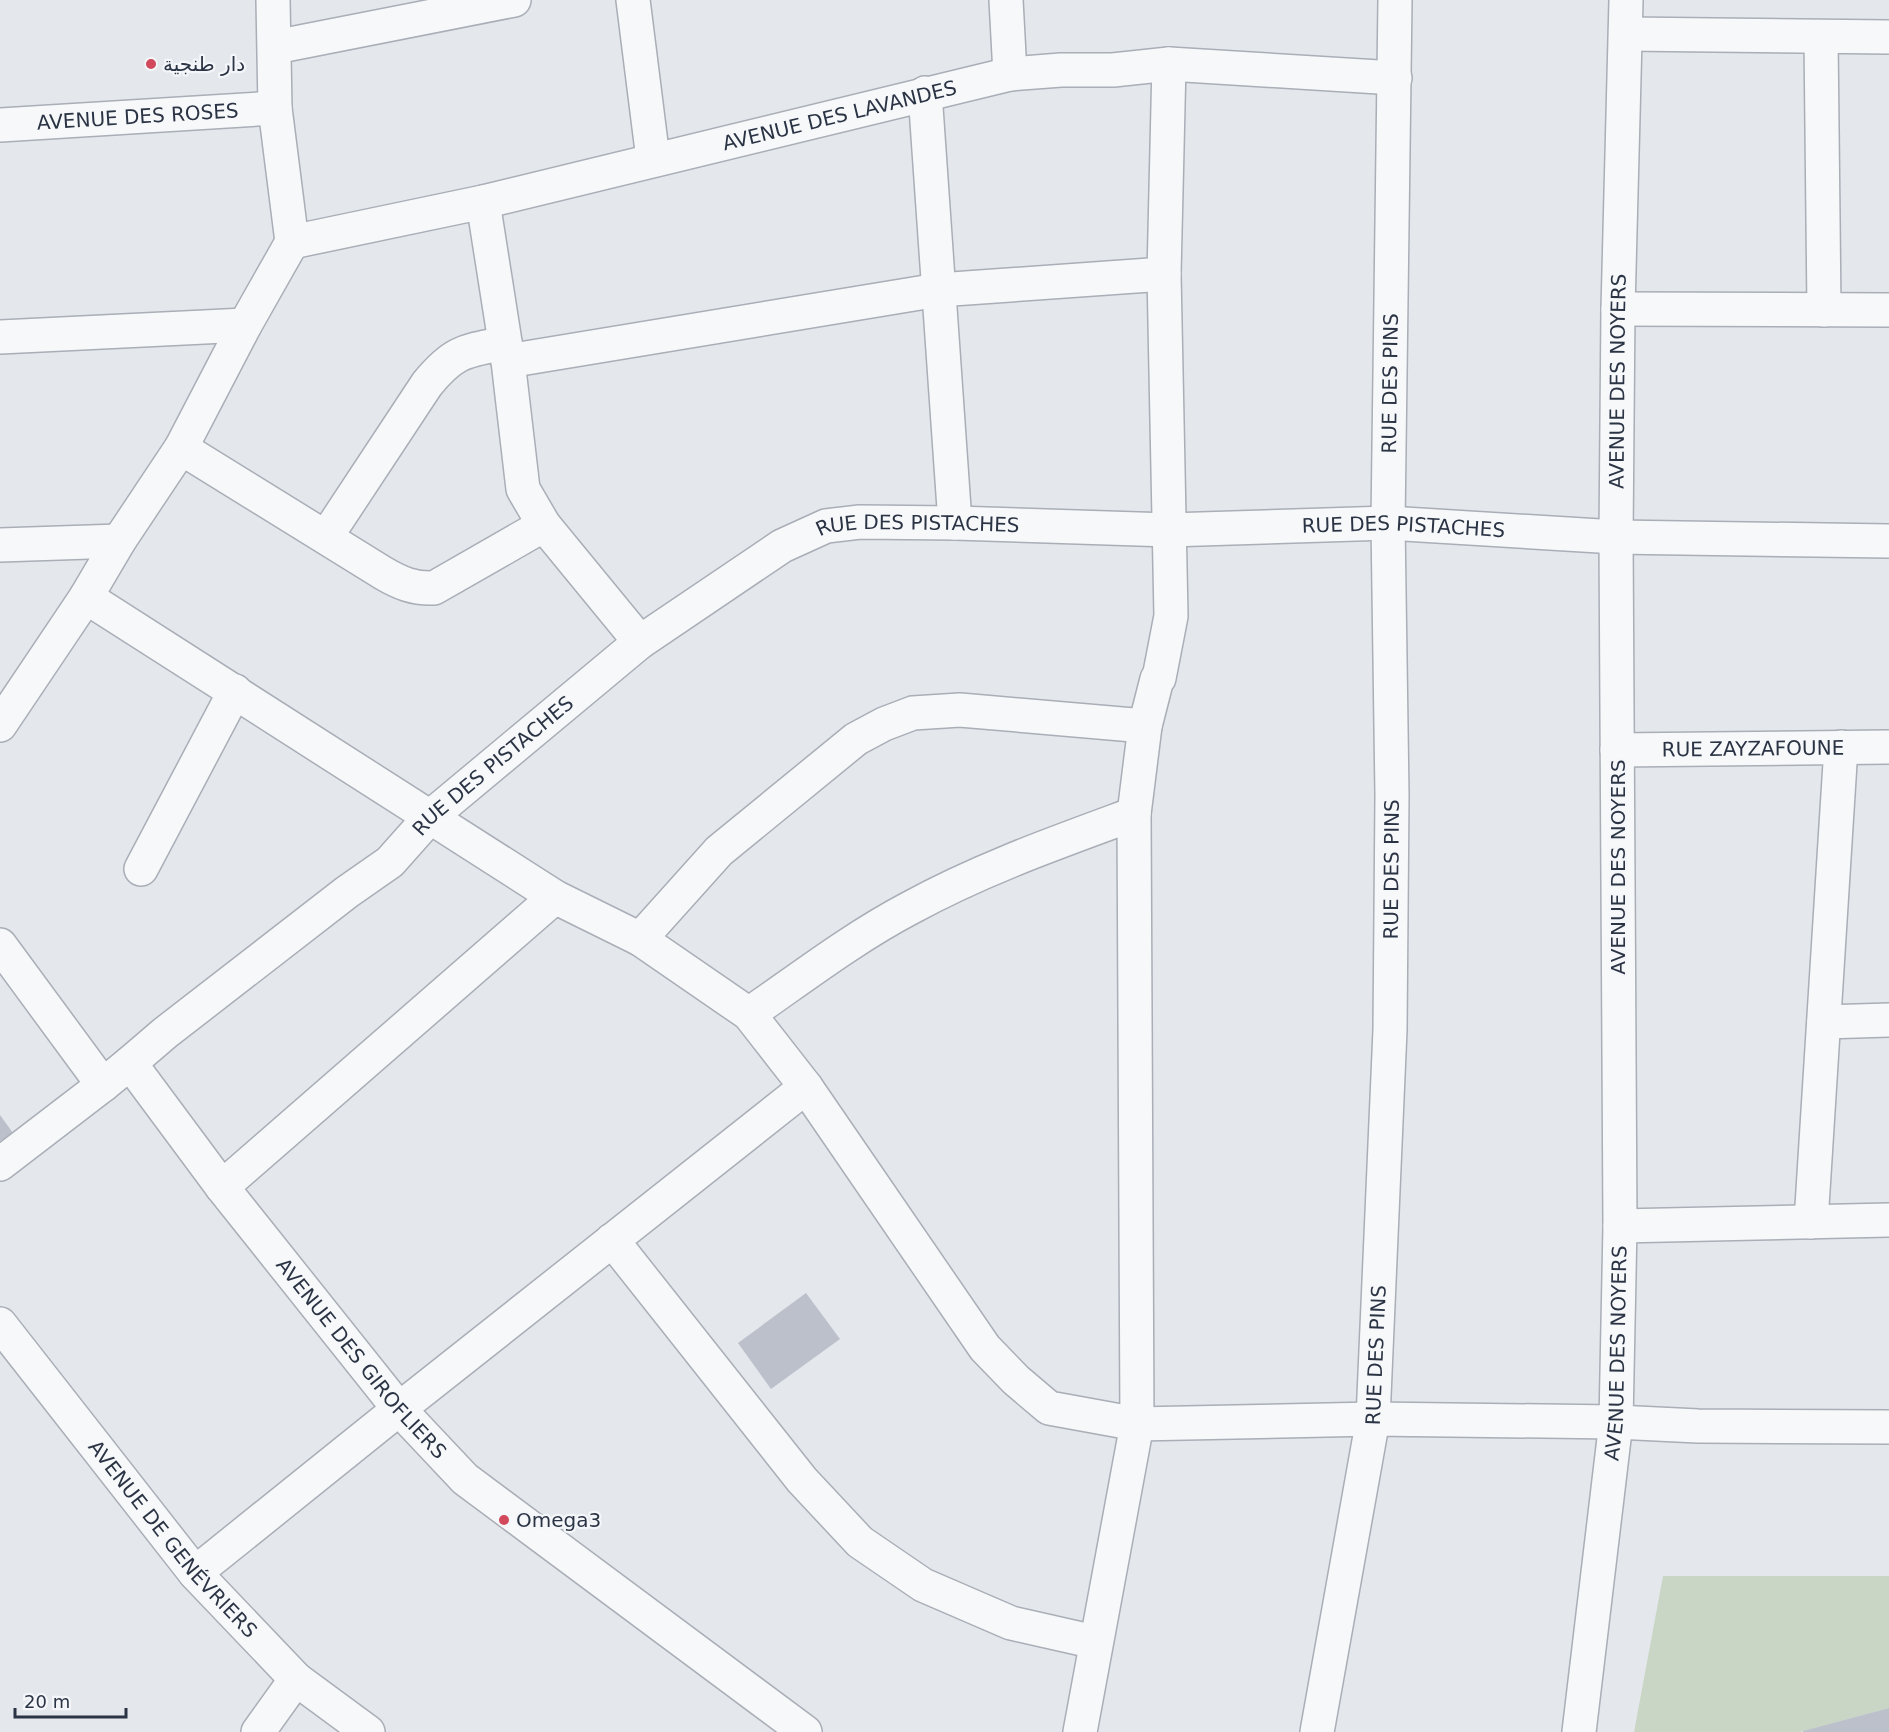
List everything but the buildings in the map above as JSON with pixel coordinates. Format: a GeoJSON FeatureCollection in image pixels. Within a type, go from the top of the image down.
{"type":"FeatureCollection","features":[{"type":"Feature","properties":{"kind":"street"},"geometry":{"type":"LineString","coordinates":[[0,725],[86,597],[119,541],[181,448],[245,325],[292,242],[275,108],[273,0]]}},
{"type":"Feature","properties":{"kind":"street"},"geometry":{"type":"LineString","coordinates":[[275,47],[514,0]]}},
{"type":"Feature","properties":{"kind":"street"},"geometry":{"type":"LineString","coordinates":[[633,0],[653,159]]}},
{"type":"Feature","properties":{"kind":"street"},"geometry":{"type":"LineString","coordinates":[[1006,0],[1010,74]]}},
{"type":"Feature","properties":{"kind":"street","name":"RUE DES PINS"},"geometry":{"type":"LineString","coordinates":[[1317,1732],[1373,1419],[1390,1030],[1392,795],[1388,523],[1395,0]]}},
{"type":"Feature","properties":{"kind":"street","name":"AVENUE DES NOYERS"},"geometry":{"type":"LineString","coordinates":[[1579,1732],[1616,1422],[1620,1226],[1616,537],[1618,309],[1626,0]]}},
{"type":"Feature","properties":{"kind":"street"},"geometry":{"type":"LineString","coordinates":[[1626,34],[1889,37]]}},
{"type":"Feature","properties":{"kind":"street"},"geometry":{"type":"LineString","coordinates":[[1821,37],[1824,310]]}},
{"type":"Feature","properties":{"kind":"street"},"geometry":{"type":"LineString","coordinates":[[1080,1732],[1137,1424],[1134,814],[1145,726],[1159,678],[1170,616],[1164,274],[1168,64]]}},
{"type":"Feature","properties":{"kind":"street","name":"AVENUE DES LAVANDES"},"geometry":{"type":"LineString","coordinates":[[292,242],[483,202],[1010,74],[1061,70],[1113,70],[1168,64],[1395,78]]}},
{"type":"Feature","properties":{"kind":"street"},"geometry":{"type":"LineString","coordinates":[[925,93],[955,523]]}},
{"type":"Feature","properties":{"kind":"street","name":"AVENUE DES ROSES"},"geometry":{"type":"LineString","coordinates":[[0,124],[275,108]]}},
{"type":"Feature","properties":{"kind":"street"},"geometry":{"type":"LineString","coordinates":[[483,202],[507,352],[523,489],[544,525],[640,642]]}},
{"type":"Feature","properties":{"kind":"street"},"geometry":{"type":"LineString","coordinates":[[326,537],[427,384],[442,365],[470,351],[507,352],[938,290],[1164,274]]}},
{"type":"Feature","properties":{"kind":"street"},"geometry":{"type":"LineString","coordinates":[[1618,309],[1889,310]]}},
{"type":"Feature","properties":{"kind":"street"},"geometry":{"type":"LineString","coordinates":[[0,337],[245,325]]}},
{"type":"Feature","properties":{"kind":"street"},"geometry":{"type":"LineString","coordinates":[[181,448],[401,584],[419,589],[434,588],[544,525]]}},
{"type":"Feature","properties":{"kind":"street","name":"RUE DES PISTACHES"},"geometry":{"type":"LineString","coordinates":[[130,1063],[165,1033],[338,899],[390,862],[430,817],[640,642],[782,546],[826,526],[860,522],[955,523],[1169,530],[1388,523],[1616,537],[1889,541]]}},
{"type":"Feature","properties":{"kind":"street"},"geometry":{"type":"LineString","coordinates":[[0,545],[119,541]]}},
{"type":"Feature","properties":{"kind":"street"},"geometry":{"type":"LineString","coordinates":[[86,597],[555,897],[639,939],[749,1014],[806,1087],[985,1348],[1016,1380],[1049,1408],[1137,1424],[1373,1419],[1616,1422],[1698,1426],[1889,1427]]}},
{"type":"Feature","properties":{"kind":"street"},"geometry":{"type":"LineString","coordinates":[[141,869],[235,691]]}},
{"type":"Feature","properties":{"kind":"street"},"geometry":{"type":"LineString","coordinates":[[639,939],[719,851],[856,739],[884,724],[913,713],[960,710],[1145,726]]}},
{"type":"Feature","properties":{"kind":"street"},"geometry":{"type":"LineString","coordinates":[[1811,1222],[1841,747]]}},
{"type":"Feature","properties":{"kind":"street","name":"RUE ZAYZAFOUNE"},"geometry":{"type":"LineString","coordinates":[[1617,750],[1889,747]]}},
{"type":"Feature","properties":{"kind":"street"},"geometry":{"type":"LineString","coordinates":[[749,1014],[842,949],[910,908],[1014,859],[1134,814]]}},
{"type":"Feature","properties":{"kind":"street"},"geometry":{"type":"LineString","coordinates":[[222,1187],[555,897]]}},
{"type":"Feature","properties":{"kind":"street"},"geometry":{"type":"LineString","coordinates":[[0,945],[103,1085]]}},
{"type":"Feature","properties":{"kind":"street"},"geometry":{"type":"LineString","coordinates":[[1824,1022],[1889,1020]]}},
{"type":"Feature","properties":{"kind":"street"},"geometry":{"type":"LineString","coordinates":[[0,1164],[130,1063]]}},
{"type":"Feature","properties":{"kind":"street","name":"AVENUE DES GIROFLIERS"},"geometry":{"type":"LineString","coordinates":[[130,1063],[222,1187],[399,1409],[465,1479],[805,1732]]}},
{"type":"Feature","properties":{"kind":"street"},"geometry":{"type":"LineString","coordinates":[[195,1573],[806,1087]]}},
{"type":"Feature","properties":{"kind":"street"},"geometry":{"type":"LineString","coordinates":[[1620,1226],[1889,1220]]}},
{"type":"Feature","properties":{"kind":"street"},"geometry":{"type":"LineString","coordinates":[[612,1240],[802,1480],[860,1542],[923,1585],[1011,1623],[1095,1642]]}},
{"type":"Feature","properties":{"kind":"street","name":"AVENUE DE GENÉVRIERS"},"geometry":{"type":"LineString","coordinates":[[0,1324],[195,1573],[296,1678],[368,1732]]}},
{"type":"Feature","properties":{"kind":"street"},"geometry":{"type":"LineString","coordinates":[[258,1732],[296,1678]]}},
{"type":"Feature","properties":{"kind":"green space"},"geometry":{"type":"Polygon","coordinates":[[[1663,1576],[1889,1576],[1889,1708],[1800,1732],[1634,1732],[1663,1576]]]}},
{"type":"Feature","properties":{"kind":"place","name":"دار طنجية"},"geometry":{"type":"Point","coordinates":[151,64]}},
{"type":"Feature","properties":{"kind":"place","name":"Omega3"},"geometry":{"type":"Point","coordinates":[504,1520]}}]}
